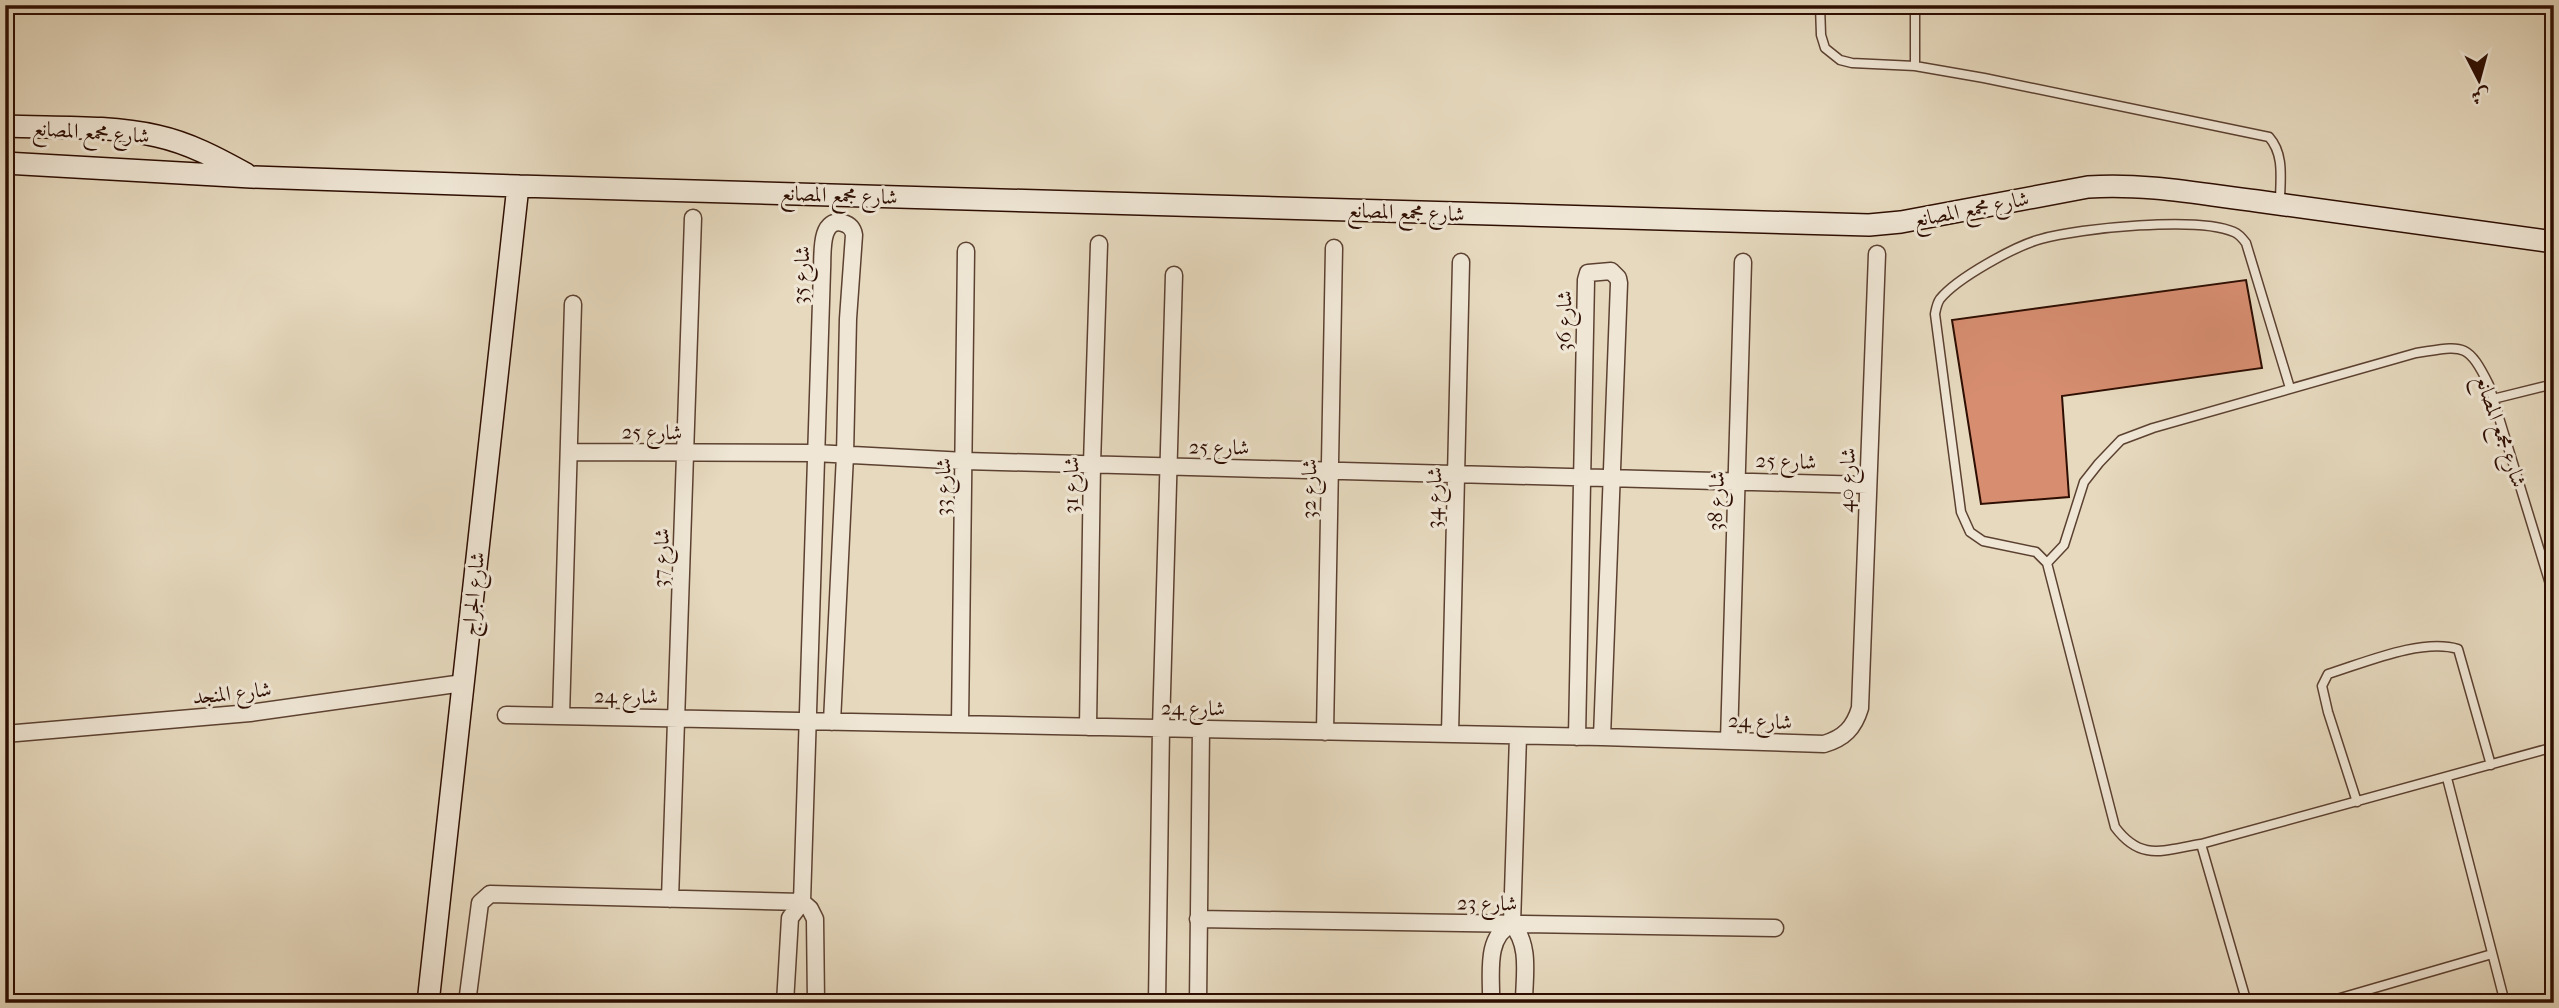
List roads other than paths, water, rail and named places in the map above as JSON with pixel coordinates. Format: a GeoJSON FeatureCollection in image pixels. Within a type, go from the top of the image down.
{"type":"FeatureCollection","features":[{"type":"Feature","properties":{"kind":"street","name":"شارع مجمع المصانع"},"geometry":{"type":"LineString","coordinates":[[5,126],[133,131],[158,136],[204,152],[251,177]]}},
{"type":"Feature","properties":{"kind":"street","name":"شارع مجمع المصانع"},"geometry":{"type":"LineString","coordinates":[[5,163],[251,177],[518,186],[1869,225],[1900,222],[2088,187],[2140,186],[2554,242]]}},
{"type":"Feature","properties":{"kind":"street","name":"شارع الجراج"},"geometry":{"type":"LineString","coordinates":[[428,1003],[518,186]]}},
{"type":"Feature","properties":{"kind":"street","name":"شارع 37"},"geometry":{"type":"LineString","coordinates":[[670,899],[693,218]]}},
{"type":"Feature","properties":{"kind":"street","name":"شارع 35"},"geometry":{"type":"LineString","coordinates":[[802,902],[824,242],[829,225],[842,223],[853,230],[854,235],[848,319],[845,455],[832,722]]}},
{"type":"Feature","properties":{"kind":"street","name":"شارع 31"},"geometry":{"type":"LineString","coordinates":[[1088,727],[1099,244]]}},
{"type":"Feature","properties":{"kind":"street","name":"شارع 32"},"geometry":{"type":"LineString","coordinates":[[1325,732],[1335,248]]}},
{"type":"Feature","properties":{"kind":"street","name":"شارع 33"},"geometry":{"type":"LineString","coordinates":[[960,724],[966,251]]}},
{"type":"Feature","properties":{"kind":"street","name":"شارع 40"},"geometry":{"type":"LineString","coordinates":[[1860,708],[1877,254]]}},
{"type":"Feature","properties":{"kind":"street","name":"شارع 34"},"geometry":{"type":"LineString","coordinates":[[1450,734],[1461,262]]}},
{"type":"Feature","properties":{"kind":"street","name":"شارع 38"},"geometry":{"type":"LineString","coordinates":[[1728,741],[1743,262]]}},
{"type":"Feature","properties":{"kind":"street","name":"شارع 36"},"geometry":{"type":"LineString","coordinates":[[1577,737],[1586,280],[1591,271],[1611,271],[1619,283],[1602,737]]}},
{"type":"Feature","properties":{"kind":"street"},"geometry":{"type":"LineString","coordinates":[[1157,1003],[1161,729],[1174,275]]}},
{"type":"Feature","properties":{"kind":"street"},"geometry":{"type":"LineString","coordinates":[[561,716],[573,304]]}},
{"type":"Feature","properties":{"kind":"street","name":"شارع 25"},"geometry":{"type":"LineString","coordinates":[[569,452],[815,453],[965,461],[1868,485]]}},
{"type":"Feature","properties":{"kind":"street","name":"شارع المنجد"},"geometry":{"type":"LineString","coordinates":[[5,734],[250,713],[463,683]]}},
{"type":"Feature","properties":{"kind":"street","name":"شارع 24"},"geometry":{"type":"LineString","coordinates":[[506,715],[1602,737],[1824,744],[1838,740],[1848,732],[1856,721],[1860,708]]}},
{"type":"Feature","properties":{"kind":"street"},"geometry":{"type":"LineString","coordinates":[[1198,1003],[1201,729]]}},
{"type":"Feature","properties":{"kind":"street"},"geometry":{"type":"LineString","coordinates":[[1518,736],[1513,924],[1524,944],[1524,1003]]}},
{"type":"Feature","properties":{"kind":"street"},"geometry":{"type":"LineString","coordinates":[[467,1003],[480,903],[484,897],[496,894],[802,902],[810,909],[815,919],[816,1003]]}},
{"type":"Feature","properties":{"kind":"street"},"geometry":{"type":"LineString","coordinates":[[785,1003],[790,918],[802,902]]}},
{"type":"Feature","properties":{"kind":"street","name":"شارع 23"},"geometry":{"type":"LineString","coordinates":[[1198,919],[1775,928]]}},
{"type":"Feature","properties":{"kind":"street"},"geometry":{"type":"LineString","coordinates":[[1490,1003],[1493,945],[1496,935],[1513,924]]}},
{"type":"Feature","properties":{"kind":"lane"},"geometry":{"type":"LineString","coordinates":[[1819,5],[1821,35],[1825,48],[1840,60],[1915,66],[2011,83],[2269,137],[2277,146],[2280,157],[2280,204]]}},
{"type":"Feature","properties":{"kind":"lane"},"geometry":{"type":"LineString","coordinates":[[1915,5],[1915,66]]}},
{"type":"Feature","properties":{"kind":"lane"},"geometry":{"type":"LineString","coordinates":[[2290,388],[2246,243],[2236,233],[2212,226],[2146,225],[2067,233],[2040,239],[2001,256],[1938,301],[1935,314],[1961,512],[1970,532],[1983,541],[2036,552],[2047,564],[2115,827],[2126,841],[2139,850],[2156,851],[2201,844],[2554,747]]}},
{"type":"Feature","properties":{"kind":"lane","name":"شارع مجمع المصانع"},"geometry":{"type":"LineString","coordinates":[[2047,564],[2064,545],[2084,482],[2121,440],[2153,428],[2416,353],[2459,348],[2474,356],[2493,399],[2554,597]]}},
{"type":"Feature","properties":{"kind":"lane"},"geometry":{"type":"LineString","coordinates":[[2493,399],[2554,384]]}},
{"type":"Feature","properties":{"kind":"lane"},"geometry":{"type":"LineString","coordinates":[[2357,802],[2322,686],[2328,674],[2405,650],[2447,646],[2458,649],[2491,765]]}},
{"type":"Feature","properties":{"kind":"lane"},"geometry":{"type":"LineString","coordinates":[[2447,778],[2505,1003]]}},
{"type":"Feature","properties":{"kind":"lane"},"geometry":{"type":"LineString","coordinates":[[2201,844],[2247,1003]]}},
{"type":"Feature","properties":{"kind":"lane"},"geometry":{"type":"LineString","coordinates":[[2323,1003],[2492,954]]}}]}
